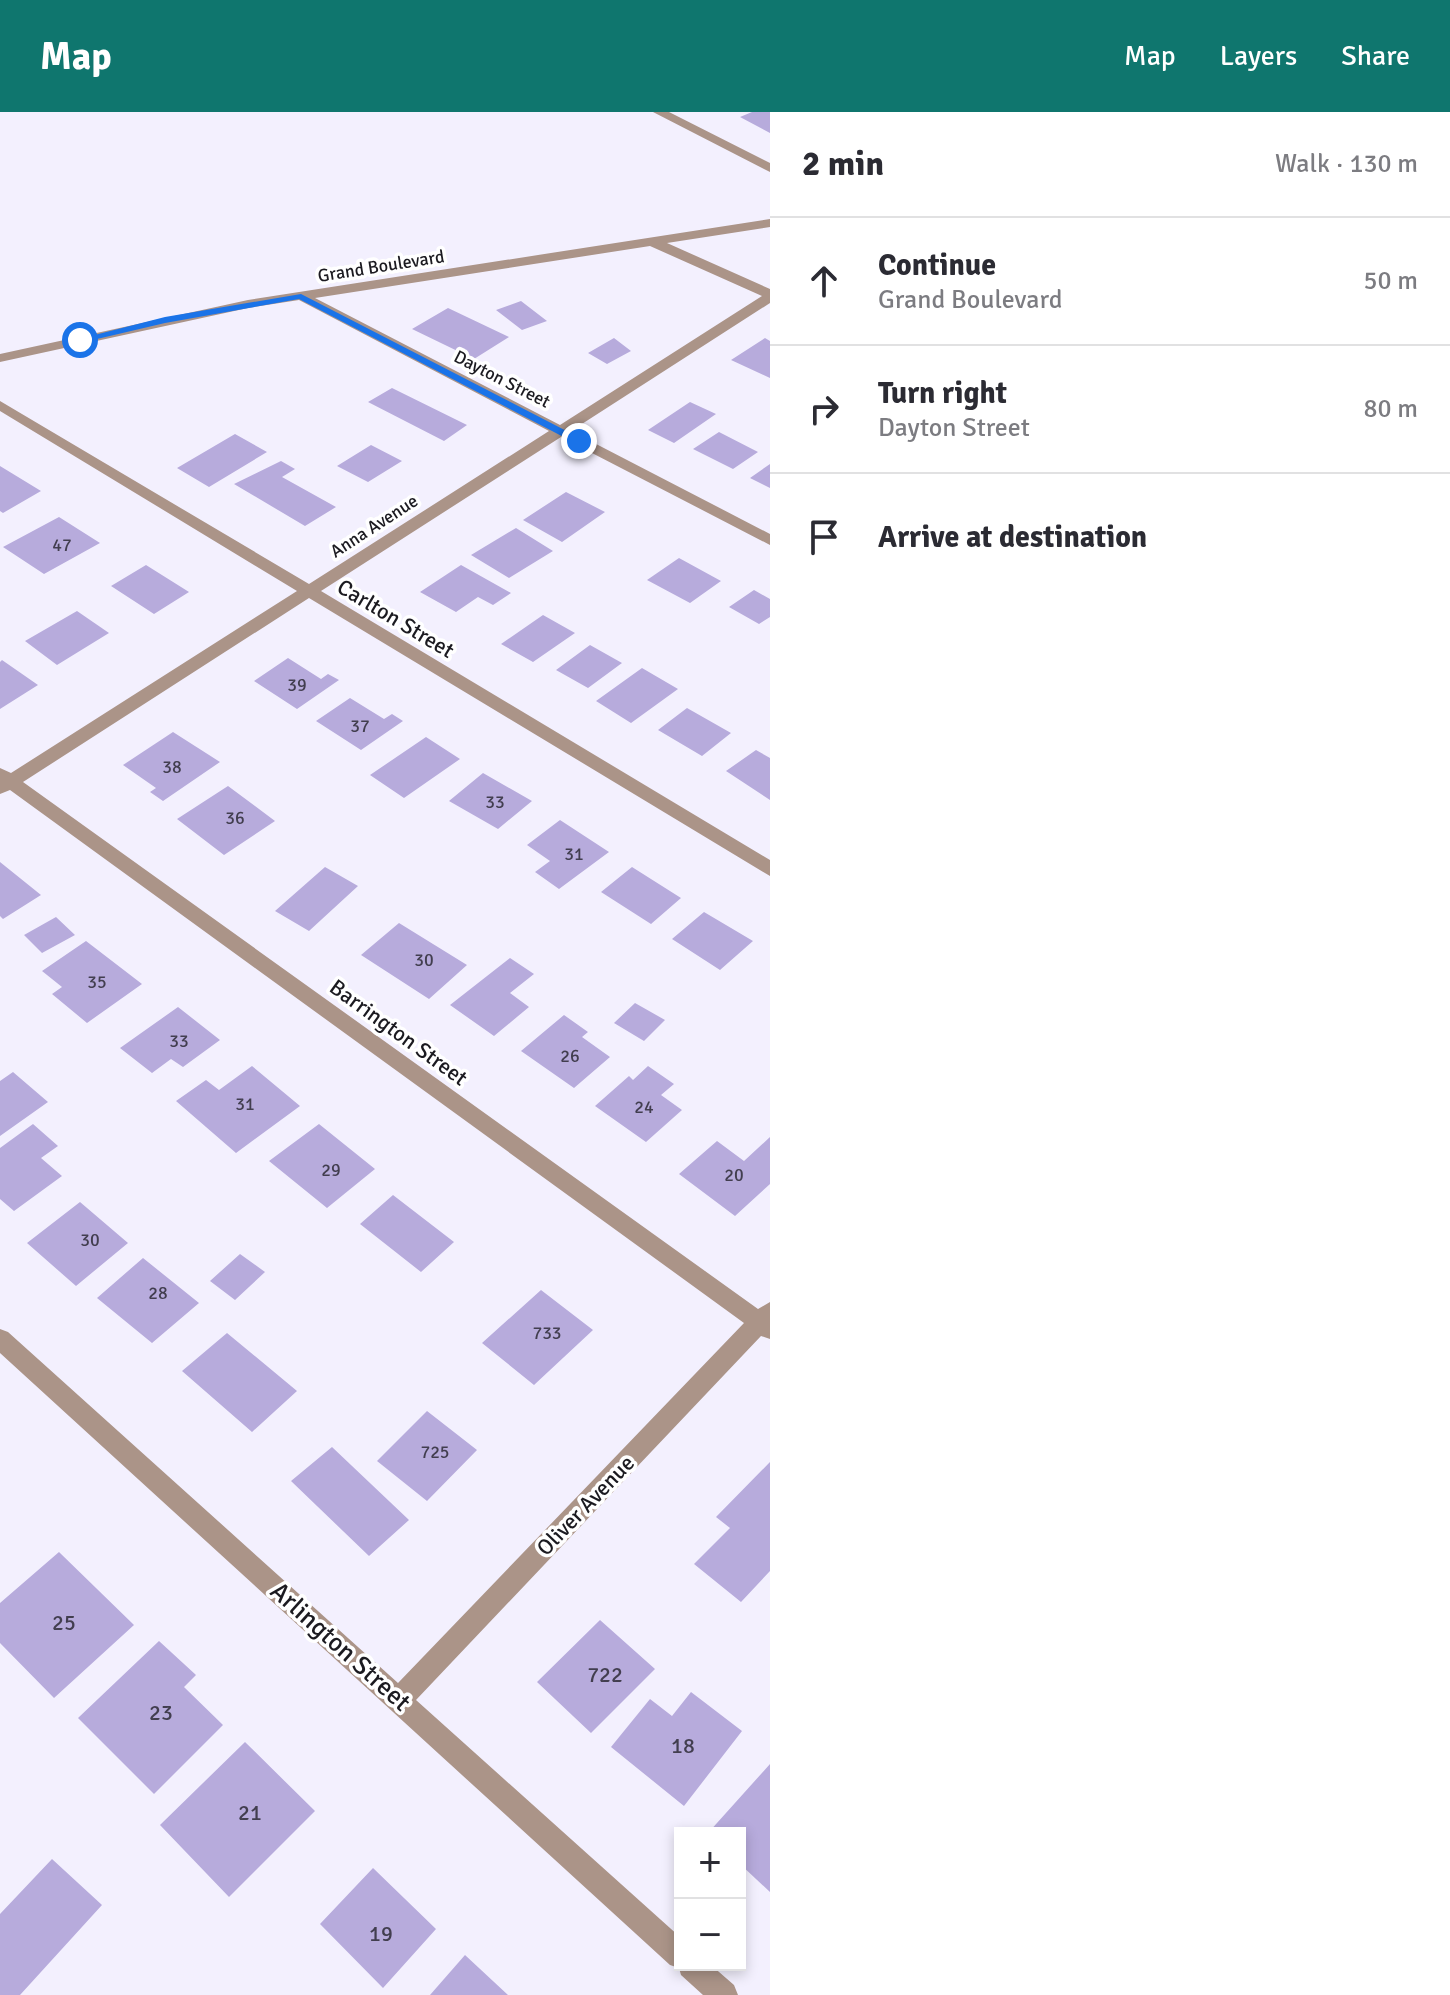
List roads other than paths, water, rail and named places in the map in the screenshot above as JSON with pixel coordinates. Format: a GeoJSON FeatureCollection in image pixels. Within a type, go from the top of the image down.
{"type":"FeatureCollection","features":[{"type":"Feature","properties":{"kind":"street"},"geometry":{"type":"LineString","coordinates":[[659,112],[770,168]]}},
{"type":"Feature","properties":{"kind":"street","name":"Grand Boulevard"},"geometry":{"type":"LineString","coordinates":[[0,358],[165,320],[301,296],[770,223]]}},
{"type":"Feature","properties":{"kind":"street","name":"Anna Avenue"},"geometry":{"type":"LineString","coordinates":[[652,241],[770,296]]}},
{"type":"Feature","properties":{"kind":"street","name":"Dayton Street"},"geometry":{"type":"LineString","coordinates":[[301,296],[770,540]]}},
{"type":"Feature","properties":{"kind":"street","name":"Anna Avenue"},"geometry":{"type":"LineString","coordinates":[[3,781],[309,591],[770,296]]}},
{"type":"Feature","properties":{"kind":"street","name":"Carlton Street"},"geometry":{"type":"LineString","coordinates":[[0,405],[770,869]]}},
{"type":"Feature","properties":{"kind":"street","name":"Barrington Street"},"geometry":{"type":"LineString","coordinates":[[3,781],[766,1321]]}},
{"type":"Feature","properties":{"kind":"street","name":"Oliver Avenue"},"geometry":{"type":"LineString","coordinates":[[400,1699],[766,1321]]}},
{"type":"Feature","properties":{"kind":"street","name":"Arlington Street"},"geometry":{"type":"LineString","coordinates":[[0,1339],[674,1950]]}},
{"type":"Feature","properties":{"kind":"street"},"geometry":{"type":"LineString","coordinates":[[698,1971],[724,1995]]}}]}
